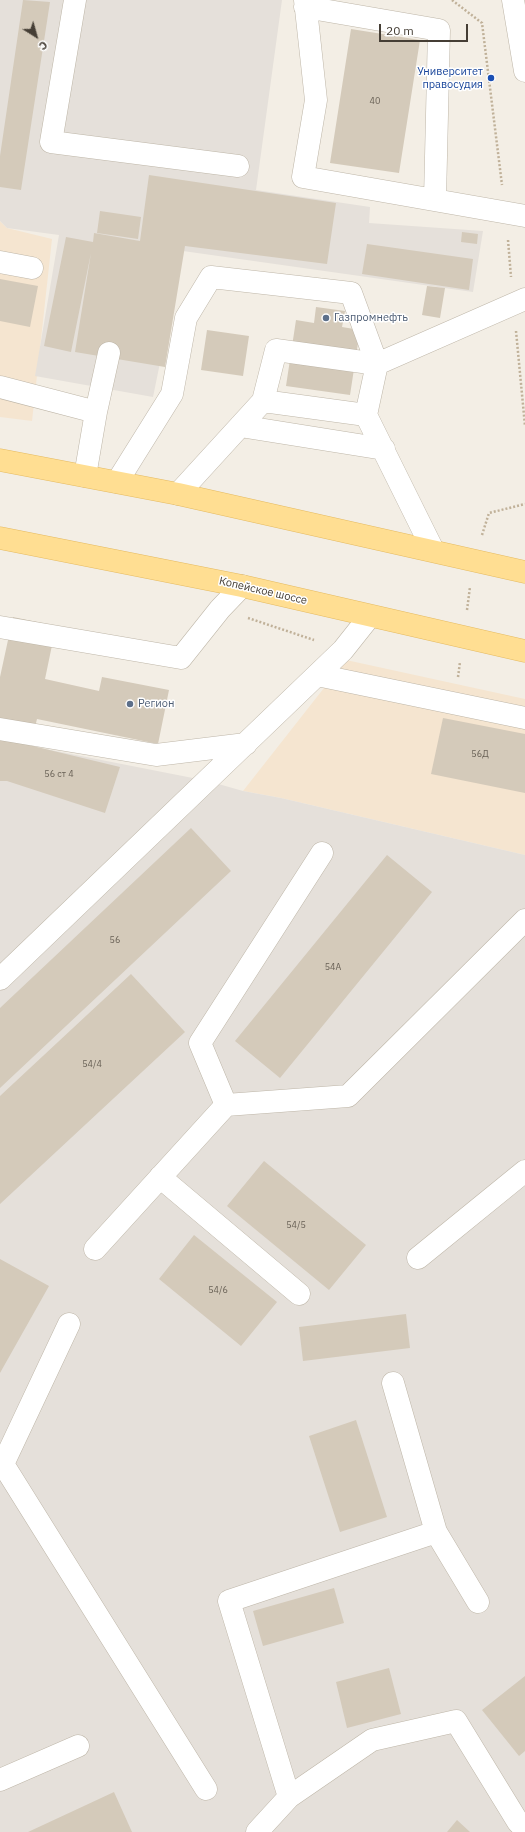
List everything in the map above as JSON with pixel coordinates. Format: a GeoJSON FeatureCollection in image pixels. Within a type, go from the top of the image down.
{"type":"FeatureCollection","features":[{"type":"Feature","properties":{"kind":"main road"},"geometry":{"type":"LineString","coordinates":[[0,460],[178,494],[433,550],[525,572]]}},
{"type":"Feature","properties":{"kind":"main road","name":"Копейское шоссе"},"geometry":{"type":"LineString","coordinates":[[0,538],[242,586],[525,651]]}},
{"type":"Feature","properties":{"kind":"street"},"geometry":{"type":"LineString","coordinates":[[75,0],[51,142],[238,166]]}},
{"type":"Feature","properties":{"kind":"street"},"geometry":{"type":"LineString","coordinates":[[513,0],[525,71]]}},
{"type":"Feature","properties":{"kind":"street"},"geometry":{"type":"LineString","coordinates":[[436,199],[439,30],[305,3],[316,100],[303,177],[436,199],[525,216]]}},
{"type":"Feature","properties":{"kind":"street"},"geometry":{"type":"LineString","coordinates":[[0,262],[32,268]]}},
{"type":"Feature","properties":{"kind":"street"},"geometry":{"type":"LineString","coordinates":[[118,482],[172,394],[186,318],[211,277],[351,293],[377,364],[366,415],[433,550]]}},
{"type":"Feature","properties":{"kind":"street"},"geometry":{"type":"LineString","coordinates":[[178,494],[263,400],[276,350],[377,364],[525,299]]}},
{"type":"Feature","properties":{"kind":"street"},"geometry":{"type":"LineString","coordinates":[[85,476],[96,412],[109,353]]}},
{"type":"Feature","properties":{"kind":"street"},"geometry":{"type":"LineString","coordinates":[[1,393],[96,412]]}},
{"type":"Feature","properties":{"kind":"street"},"geometry":{"type":"LineString","coordinates":[[263,400],[366,415]]}},
{"type":"Feature","properties":{"kind":"street"},"geometry":{"type":"LineString","coordinates":[[240,426],[384,449]]}},
{"type":"Feature","properties":{"kind":"street"},"geometry":{"type":"LineString","coordinates":[[0,627],[181,658],[220,609],[242,586]]}},
{"type":"Feature","properties":{"kind":"street"},"geometry":{"type":"LineString","coordinates":[[0,979],[343,650],[370,616]]}},
{"type":"Feature","properties":{"kind":"street"},"geometry":{"type":"LineString","coordinates":[[317,675],[525,718]]}},
{"type":"Feature","properties":{"kind":"street"},"geometry":{"type":"LineString","coordinates":[[0,730],[156,755],[246,744]]}},
{"type":"Feature","properties":{"kind":"street"},"geometry":{"type":"LineString","coordinates":[[226,1104],[200,1043],[322,853]]}},
{"type":"Feature","properties":{"kind":"street"},"geometry":{"type":"LineString","coordinates":[[95,1249],[226,1104],[348,1096],[525,920]]}},
{"type":"Feature","properties":{"kind":"street"},"geometry":{"type":"LineString","coordinates":[[418,1258],[525,1171]]}},
{"type":"Feature","properties":{"kind":"street"},"geometry":{"type":"LineString","coordinates":[[160,1178],[299,1294]]}},
{"type":"Feature","properties":{"kind":"street"},"geometry":{"type":"LineString","coordinates":[[69,1324],[1,1463],[206,1789]]}},
{"type":"Feature","properties":{"kind":"street"},"geometry":{"type":"LineString","coordinates":[[394,1383],[436,1532],[478,1602]]}},
{"type":"Feature","properties":{"kind":"street"},"geometry":{"type":"LineString","coordinates":[[290,1797],[229,1601],[436,1532]]}},
{"type":"Feature","properties":{"kind":"street"},"geometry":{"type":"LineString","coordinates":[[257,1832],[290,1797],[372,1740],[456,1721],[518,1822],[525,1829]]}},
{"type":"Feature","properties":{"kind":"street"},"geometry":{"type":"LineString","coordinates":[[0,1780],[78,1746]]}},
{"type":"Feature","properties":{"kind":"path"},"geometry":{"type":"LineString","coordinates":[[220,609],[343,650]]}},
{"type":"Feature","properties":{"kind":"shaded area"},"geometry":{"type":"Polygon","coordinates":[[[0,0],[282,0],[256,190],[370,207],[369,223],[483,231],[473,292],[183,251],[153,397],[35,376],[59,235],[7,228],[0,221],[0,0]]]}},
{"type":"Feature","properties":{"kind":"shaded area"},"geometry":{"type":"Polygon","coordinates":[[[0,221],[7,228],[52,239],[32,421],[0,417],[0,221]]]}},
{"type":"Feature","properties":{"kind":"shaded area"},"geometry":{"type":"Polygon","coordinates":[[[346,660],[525,699],[525,855],[281,798],[243,791],[346,660]]]}},
{"type":"Feature","properties":{"kind":"shaded area"},"geometry":{"type":"Polygon","coordinates":[[[0,740],[208,781],[243,791],[281,798],[525,855],[525,1832],[0,1832],[0,740]]]}},
{"type":"Feature","properties":{"kind":"building"},"geometry":{"type":"Polygon","coordinates":[[[23,0],[50,2],[21,190],[0,187],[0,156],[23,0]]]}},
{"type":"Feature","properties":{"kind":"building"},"geometry":{"type":"Polygon","coordinates":[[[351,29],[420,40],[399,173],[330,163],[351,29]]]}},
{"type":"Feature","properties":{"kind":"building"},"geometry":{"type":"Polygon","coordinates":[[[149,175],[336,203],[327,264],[185,246],[165,367],[75,352],[91,253],[71,352],[44,346],[66,237],[93,242],[94,233],[140,241],[149,175]]]}},
{"type":"Feature","properties":{"kind":"building"},"geometry":{"type":"Polygon","coordinates":[[[100,211],[141,217],[138,239],[97,233],[100,211]]]}},
{"type":"Feature","properties":{"kind":"building"},"geometry":{"type":"Polygon","coordinates":[[[462,232],[478,234],[477,244],[461,242],[462,232]]]}},
{"type":"Feature","properties":{"kind":"building"},"geometry":{"type":"Polygon","coordinates":[[[367,244],[473,259],[469,290],[362,274],[367,244]]]}},
{"type":"Feature","properties":{"kind":"building"},"geometry":{"type":"Polygon","coordinates":[[[0,279],[38,286],[30,327],[0,321],[0,279]]]}},
{"type":"Feature","properties":{"kind":"building"},"geometry":{"type":"Polygon","coordinates":[[[427,286],[445,288],[440,318],[422,315],[427,286]]]}},
{"type":"Feature","properties":{"kind":"building"},"geometry":{"type":"Polygon","coordinates":[[[316,307],[345,311],[342,327],[360,330],[350,395],[286,386],[296,320],[314,323],[316,307]]]}},
{"type":"Feature","properties":{"kind":"building"},"geometry":{"type":"Polygon","coordinates":[[[207,330],[249,336],[243,376],[201,370],[207,330]]]}},
{"type":"Feature","properties":{"kind":"building"},"geometry":{"type":"Polygon","coordinates":[[[13,617],[56,626],[45,679],[99,691],[102,677],[169,690],[158,744],[37,719],[34,731],[0,724],[0,677],[13,617]]]}},
{"type":"Feature","properties":{"kind":"building"},"geometry":{"type":"Polygon","coordinates":[[[443,718],[525,734],[525,793],[431,774],[443,718]]]}},
{"type":"Feature","properties":{"kind":"building"},"geometry":{"type":"Polygon","coordinates":[[[0,740],[12,741],[120,767],[105,813],[7,781],[0,781],[0,740]]]}},
{"type":"Feature","properties":{"kind":"building"},"geometry":{"type":"Polygon","coordinates":[[[191,828],[231,871],[0,1088],[0,1008],[191,828]]]}},
{"type":"Feature","properties":{"kind":"building"},"geometry":{"type":"Polygon","coordinates":[[[387,855],[432,892],[280,1078],[235,1041],[387,855]]]}},
{"type":"Feature","properties":{"kind":"building"},"geometry":{"type":"Polygon","coordinates":[[[131,974],[185,1032],[0,1204],[0,1096],[131,974]]]}},
{"type":"Feature","properties":{"kind":"building"},"geometry":{"type":"Polygon","coordinates":[[[264,1161],[366,1245],[329,1290],[227,1206],[264,1161]]]}},
{"type":"Feature","properties":{"kind":"building"},"geometry":{"type":"Polygon","coordinates":[[[194,1235],[277,1302],[241,1346],[159,1279],[194,1235]]]}},
{"type":"Feature","properties":{"kind":"building"},"geometry":{"type":"Polygon","coordinates":[[[0,1259],[49,1286],[0,1373],[0,1259]]]}},
{"type":"Feature","properties":{"kind":"building"},"geometry":{"type":"Polygon","coordinates":[[[406,1314],[410,1348],[303,1361],[299,1327],[406,1314]]]}},
{"type":"Feature","properties":{"kind":"building"},"geometry":{"type":"Polygon","coordinates":[[[356,1420],[387,1517],[340,1532],[309,1436],[356,1420]]]}},
{"type":"Feature","properties":{"kind":"building"},"geometry":{"type":"Polygon","coordinates":[[[334,1588],[344,1623],[263,1646],[253,1611],[334,1588]]]}},
{"type":"Feature","properties":{"kind":"building"},"geometry":{"type":"Polygon","coordinates":[[[389,1668],[401,1714],[347,1728],[336,1682],[389,1668]]]}},
{"type":"Feature","properties":{"kind":"building"},"geometry":{"type":"Polygon","coordinates":[[[525,1676],[525,1751],[519,1756],[482,1710],[525,1676]]]}},
{"type":"Feature","properties":{"kind":"building"},"geometry":{"type":"Polygon","coordinates":[[[114,1792],[132,1832],[28,1832],[114,1792]]]}},
{"type":"Feature","properties":{"kind":"building"},"geometry":{"type":"Polygon","coordinates":[[[457,1820],[470,1832],[447,1832],[457,1820]]]}},
{"type":"Feature","properties":{"kind":"place","name":"Университет правосудия"},"geometry":{"type":"Point","coordinates":[491,78]}},
{"type":"Feature","properties":{"kind":"place","name":"Газпромнефть"},"geometry":{"type":"Point","coordinates":[326,318]}},
{"type":"Feature","properties":{"kind":"place","name":"Регион"},"geometry":{"type":"Point","coordinates":[130,704]}}]}
